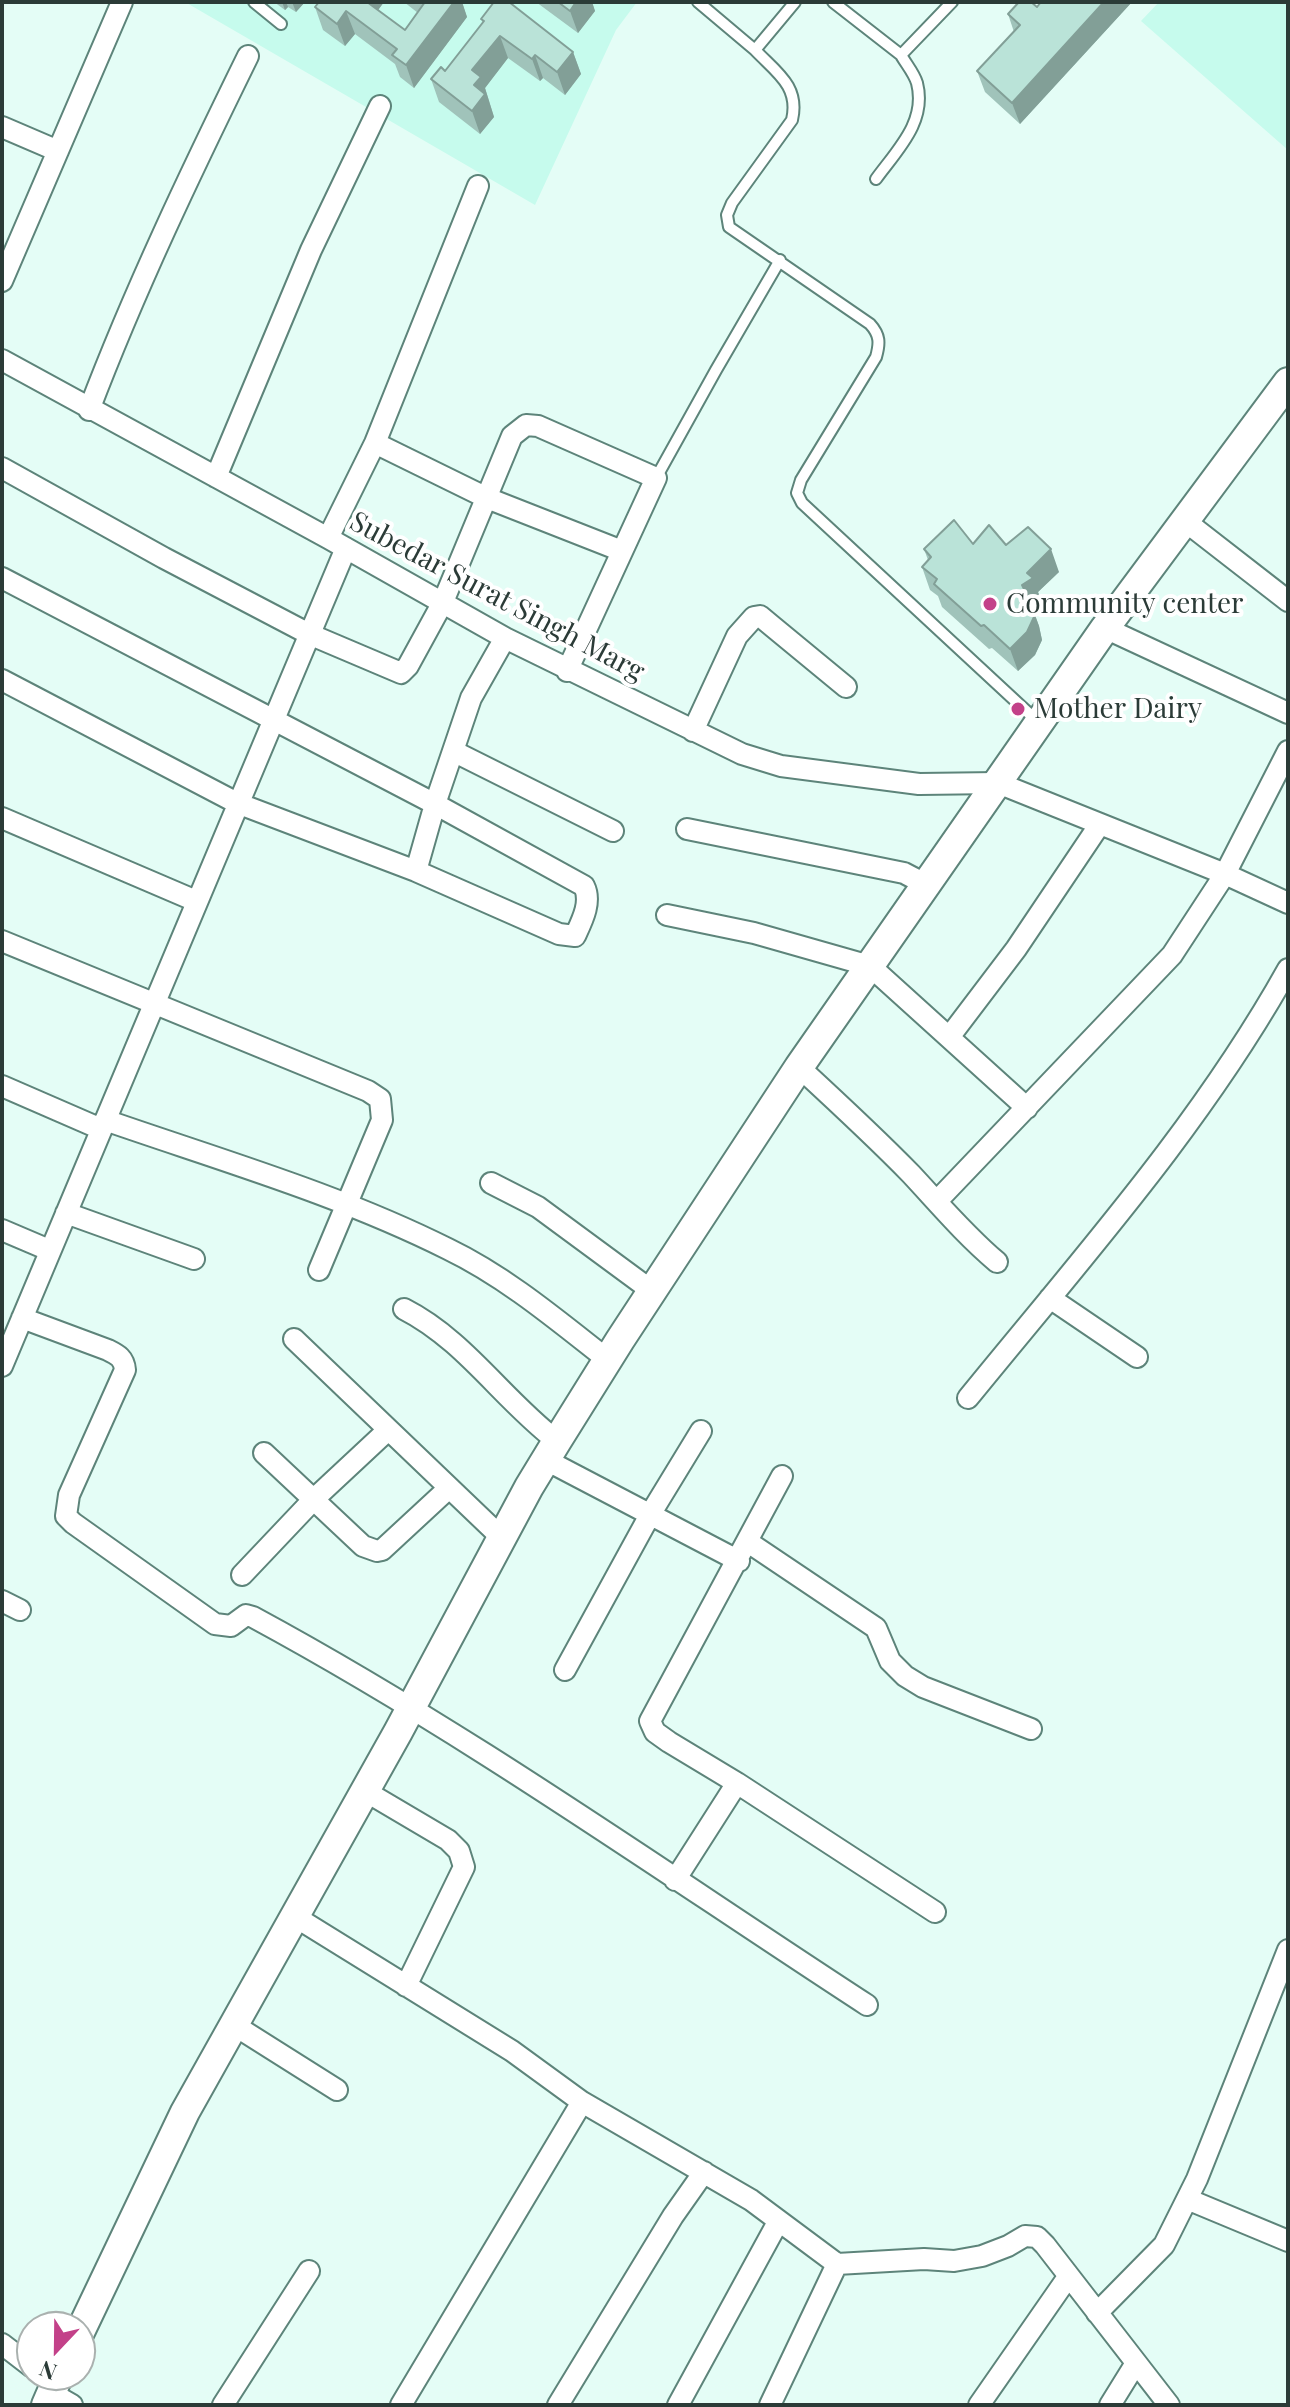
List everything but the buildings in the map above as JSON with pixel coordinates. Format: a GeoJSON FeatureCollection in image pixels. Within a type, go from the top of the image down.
{"type":"FeatureCollection","features":[{"type":"Feature","properties":{"kind":"street"},"geometry":{"type":"LineString","coordinates":[[2,281],[122,2]]}},
{"type":"Feature","properties":{"kind":"street"},"geometry":{"type":"LineString","coordinates":[[89,410],[205,143],[248,56]]}},
{"type":"Feature","properties":{"kind":"street"},"geometry":{"type":"LineString","coordinates":[[216,477],[311,250],[380,106]]}},
{"type":"Feature","properties":{"kind":"street"},"geometry":{"type":"LineString","coordinates":[[2,127],[58,151]]}},
{"type":"Feature","properties":{"kind":"street"},"geometry":{"type":"LineString","coordinates":[[2,1366],[309,634],[337,543],[478,186]]}},
{"type":"Feature","properties":{"kind":"street","name":"Subedar Surat Singh Marg"},"geometry":{"type":"LineString","coordinates":[[2,360],[505,638],[742,754],[781,766],[919,784],[998,783]]}},
{"type":"Feature","properties":{"kind":"street"},"geometry":{"type":"LineString","coordinates":[[90,2311],[185,2112],[551,1451],[799,1067],[1105,628],[1288,382]]}},
{"type":"Feature","properties":{"kind":"street"},"geometry":{"type":"LineString","coordinates":[[2,468],[309,634],[401,673],[408,666],[443,602],[512,436],[526,425],[538,426],[656,478],[567,671]]}},
{"type":"Feature","properties":{"kind":"street"},"geometry":{"type":"LineString","coordinates":[[375,443],[487,498],[622,551]]}},
{"type":"Feature","properties":{"kind":"street"},"geometry":{"type":"LineString","coordinates":[[1185,521],[1288,601]]}},
{"type":"Feature","properties":{"kind":"street"},"geometry":{"type":"LineString","coordinates":[[2,578],[435,804],[584,886],[588,901],[575,936],[569,938],[416,871],[237,803],[2,680]]}},
{"type":"Feature","properties":{"kind":"street"},"geometry":{"type":"LineString","coordinates":[[693,731],[737,636],[754,617],[760,616],[846,687]]}},
{"type":"Feature","properties":{"kind":"street"},"geometry":{"type":"LineString","coordinates":[[1105,628],[1288,713]]}},
{"type":"Feature","properties":{"kind":"street"},"geometry":{"type":"LineString","coordinates":[[416,871],[471,698],[505,638]]}},
{"type":"Feature","properties":{"kind":"street"},"geometry":{"type":"LineString","coordinates":[[453,751],[613,831]]}},
{"type":"Feature","properties":{"kind":"street"},"geometry":{"type":"LineString","coordinates":[[937,1201],[1172,955],[1225,874],[1288,751]]}},
{"type":"Feature","properties":{"kind":"street"},"geometry":{"type":"LineString","coordinates":[[998,783],[1225,874],[1288,903]]}},
{"type":"Feature","properties":{"kind":"street"},"geometry":{"type":"LineString","coordinates":[[2,818],[196,901]]}},
{"type":"Feature","properties":{"kind":"street"},"geometry":{"type":"LineString","coordinates":[[950,1036],[1016,949],[1100,824]]}},
{"type":"Feature","properties":{"kind":"street"},"geometry":{"type":"LineString","coordinates":[[687,829],[904,873],[927,885]]}},
{"type":"Feature","properties":{"kind":"street"},"geometry":{"type":"LineString","coordinates":[[667,915],[754,933],[870,966],[1027,1108]]}},
{"type":"Feature","properties":{"kind":"street"},"geometry":{"type":"LineString","coordinates":[[2,941],[368,1091],[380,1099],[382,1120],[319,1270]]}},
{"type":"Feature","properties":{"kind":"street"},"geometry":{"type":"LineString","coordinates":[[968,1398],[1192,1122],[1265,1011],[1288,969]]}},
{"type":"Feature","properties":{"kind":"street"},"geometry":{"type":"LineString","coordinates":[[799,1067],[874,1136],[965,1235],[997,1262]]}},
{"type":"Feature","properties":{"kind":"street"},"geometry":{"type":"LineString","coordinates":[[2,1086],[103,1124],[348,1204],[450,1250],[532,1300],[608,1360]]}},
{"type":"Feature","properties":{"kind":"street"},"geometry":{"type":"LineString","coordinates":[[491,1183],[538,1207],[652,1291]]}},
{"type":"Feature","properties":{"kind":"street"},"geometry":{"type":"LineString","coordinates":[[66,1213],[194,1259]]}},
{"type":"Feature","properties":{"kind":"street"},"geometry":{"type":"LineString","coordinates":[[2,1230],[49,1250]]}},
{"type":"Feature","properties":{"kind":"street"},"geometry":{"type":"LineString","coordinates":[[1050,1298],[1137,1357]]}},
{"type":"Feature","properties":{"kind":"street"},"geometry":{"type":"LineString","coordinates":[[404,1309],[425,1320],[452,1341],[526,1415],[551,1451],[651,1513],[743,1551],[861,1616],[876,1628],[890,1661],[905,1676],[923,1687],[1031,1729]]}},
{"type":"Feature","properties":{"kind":"street"},"geometry":{"type":"LineString","coordinates":[[22,1318],[108,1350],[125,1362],[125,1370],[69,1495],[66,1516],[73,1523],[215,1624],[231,1626],[246,1615],[253,1617],[485,1752],[867,2005]]}},
{"type":"Feature","properties":{"kind":"street"},"geometry":{"type":"LineString","coordinates":[[294,1339],[502,1538]]}},
{"type":"Feature","properties":{"kind":"street"},"geometry":{"type":"LineString","coordinates":[[242,1575],[314,1499],[388,1430]]}},
{"type":"Feature","properties":{"kind":"street"},"geometry":{"type":"LineString","coordinates":[[565,1670],[651,1513],[701,1431]]}},
{"type":"Feature","properties":{"kind":"street"},"geometry":{"type":"LineString","coordinates":[[264,1453],[363,1546],[377,1551],[382,1550],[449,1488]]}},
{"type":"Feature","properties":{"kind":"street"},"geometry":{"type":"LineString","coordinates":[[782,1476],[650,1721],[655,1732],[669,1742],[935,1912]]}},
{"type":"Feature","properties":{"kind":"street"},"geometry":{"type":"LineString","coordinates":[[675,1880],[737,1783]]}},
{"type":"Feature","properties":{"kind":"street"},"geometry":{"type":"LineString","coordinates":[[365,1791],[448,1840],[459,1851],[464,1867],[406,1986]]}},
{"type":"Feature","properties":{"kind":"street"},"geometry":{"type":"LineString","coordinates":[[294,1916],[512,2051],[582,2102],[751,2200],[837,2264],[924,2259],[954,2261],[982,2256],[1025,2236],[1037,2237],[1169,2405]]}},
{"type":"Feature","properties":{"kind":"street"},"geometry":{"type":"LineString","coordinates":[[1097,2313],[1164,2245],[1187,2199],[1288,1950]]}},
{"type":"Feature","properties":{"kind":"street"},"geometry":{"type":"LineString","coordinates":[[234,2025],[337,2090]]}},
{"type":"Feature","properties":{"kind":"street"},"geometry":{"type":"LineString","coordinates":[[401,2405],[582,2102]]}},
{"type":"Feature","properties":{"kind":"street"},"geometry":{"type":"LineString","coordinates":[[558,2405],[673,2216],[704,2172]]}},
{"type":"Feature","properties":{"kind":"street"},"geometry":{"type":"LineString","coordinates":[[1187,2199],[1288,2241]]}},
{"type":"Feature","properties":{"kind":"street"},"geometry":{"type":"LineString","coordinates":[[678,2405],[778,2222]]}},
{"type":"Feature","properties":{"kind":"street"},"geometry":{"type":"LineString","coordinates":[[770,2405],[837,2264]]}},
{"type":"Feature","properties":{"kind":"street"},"geometry":{"type":"LineString","coordinates":[[223,2405],[309,2271]]}},
{"type":"Feature","properties":{"kind":"street"},"geometry":{"type":"LineString","coordinates":[[979,2405],[1068,2277]]}},
{"type":"Feature","properties":{"kind":"street"},"geometry":{"type":"LineString","coordinates":[[1110,2405],[1136,2363]]}},
{"type":"Feature","properties":{"kind":"lane"},"geometry":{"type":"LineString","coordinates":[[254,2],[281,24]]}},
{"type":"Feature","properties":{"kind":"lane"},"geometry":{"type":"LineString","coordinates":[[698,2],[786,81],[796,103],[792,120],[732,203],[727,215],[729,227],[870,324],[878,333],[876,357],[801,480],[797,493],[802,503],[1039,723]]}},
{"type":"Feature","properties":{"kind":"lane"},"geometry":{"type":"LineString","coordinates":[[755,50],[795,2]]}},
{"type":"Feature","properties":{"kind":"lane"},"geometry":{"type":"LineString","coordinates":[[833,2],[901,55],[917,80],[918,114],[913,128],[876,179]]}},
{"type":"Feature","properties":{"kind":"lane"},"geometry":{"type":"LineString","coordinates":[[851,16],[852,2]]}},
{"type":"Feature","properties":{"kind":"lane"},"geometry":{"type":"LineString","coordinates":[[901,55],[952,2]]}},
{"type":"Feature","properties":{"kind":"lane"},"geometry":{"type":"LineString","coordinates":[[656,478],[780,260]]}},
{"type":"Feature","properties":{"kind":"shaded area"},"geometry":{"type":"Polygon","coordinates":[[[185,2],[637,2],[616,30],[535,205],[185,2]]]}},
{"type":"Feature","properties":{"kind":"shaded area"},"geometry":{"type":"Polygon","coordinates":[[[1159,2],[1288,2],[1288,150],[1141,21],[1159,2]]]}},
{"type":"Feature","properties":{"kind":"place","name":"Community center"},"geometry":{"type":"Point","coordinates":[990,604]}},
{"type":"Feature","properties":{"kind":"place","name":"Mother Dairy"},"geometry":{"type":"Point","coordinates":[1018,709]}}]}
